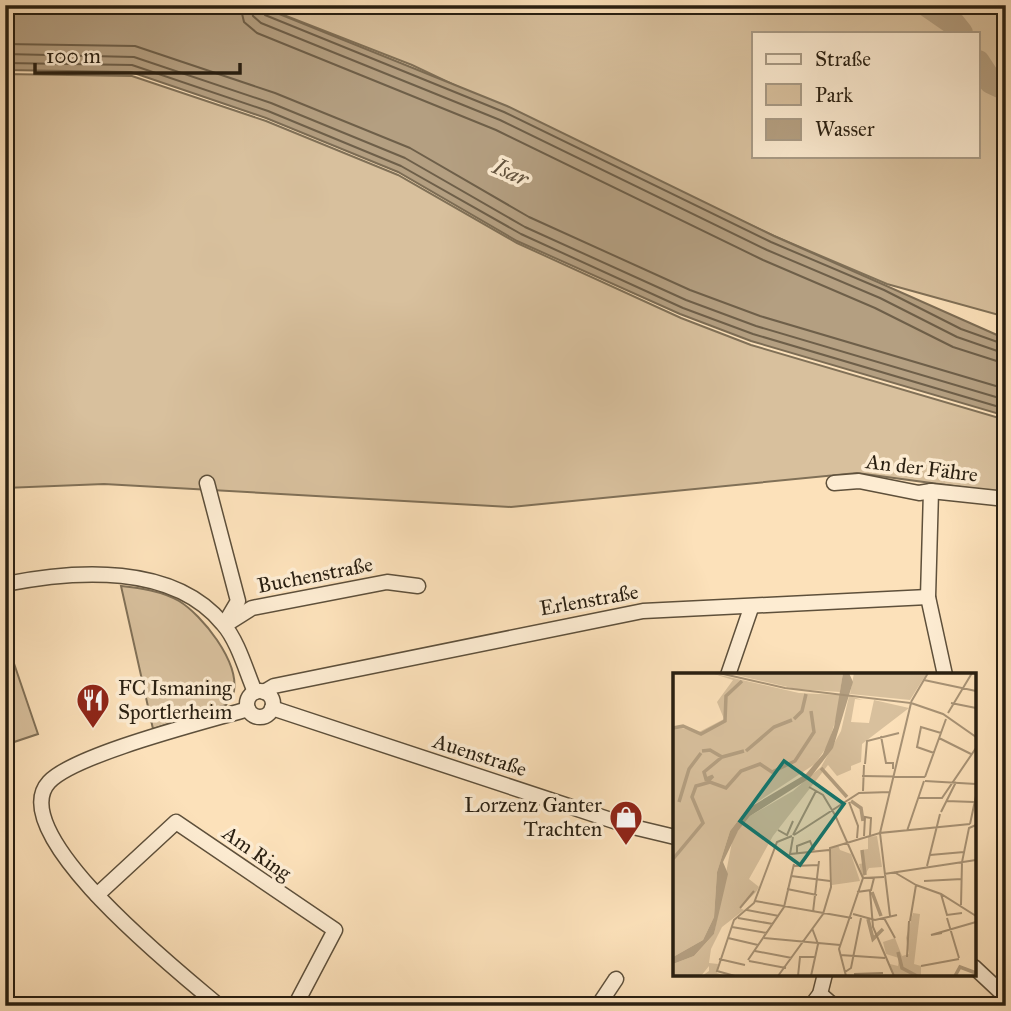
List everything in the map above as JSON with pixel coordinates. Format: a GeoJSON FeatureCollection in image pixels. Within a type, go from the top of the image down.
{"type":"FeatureCollection","features":[{"type":"Feature","properties":{"kind":"street","name":"An der Fähre"},"geometry":{"type":"LineString","coordinates":[[834,483],[859,481],[919,493],[931,491],[1006,499]]}},
{"type":"Feature","properties":{"kind":"street"},"geometry":{"type":"LineString","coordinates":[[207,483],[238,601],[225,625]]}},
{"type":"Feature","properties":{"kind":"street"},"geometry":{"type":"LineString","coordinates":[[931,491],[928,597],[944,673]]}},
{"type":"Feature","properties":{"kind":"street"},"geometry":{"type":"LineString","coordinates":[[5,584],[71,576],[138,578],[174,588],[195,598],[225,625],[260,692],[273,700],[272,708],[263,717],[254,715],[248,709],[248,701],[260,692]]}},
{"type":"Feature","properties":{"kind":"street","name":"Buchenstraße"},"geometry":{"type":"LineString","coordinates":[[225,625],[253,608],[387,582],[418,586]]}},
{"type":"Feature","properties":{"kind":"street","name":"Erlenstraße"},"geometry":{"type":"LineString","coordinates":[[260,692],[274,686],[643,611],[751,608],[928,597]]}},
{"type":"Feature","properties":{"kind":"street"},"geometry":{"type":"LineString","coordinates":[[729,673],[751,608]]}},
{"type":"Feature","properties":{"kind":"street","name":"Auenstraße"},"geometry":{"type":"LineString","coordinates":[[272,708],[629,826],[673,836]]}},
{"type":"Feature","properties":{"kind":"street"},"geometry":{"type":"LineString","coordinates":[[219,1006],[97,895],[57,848],[41,814],[41,797],[49,782],[78,765],[140,740],[248,709]]}},
{"type":"Feature","properties":{"kind":"street","name":"Am Ring"},"geometry":{"type":"LineString","coordinates":[[97,895],[176,822],[335,930],[295,1006]]}},
{"type":"Feature","properties":{"kind":"street"},"geometry":{"type":"LineString","coordinates":[[976,969],[1006,997]]}},
{"type":"Feature","properties":{"kind":"street"},"geometry":{"type":"LineString","coordinates":[[811,1006],[820,994],[824,976]]}},
{"type":"Feature","properties":{"kind":"street"},"geometry":{"type":"LineString","coordinates":[[598,1006],[616,979]]}},
{"type":"Feature","properties":{"kind":"street"},"geometry":{"type":"LineString","coordinates":[[820,994],[834,1006]]}},
{"type":"Feature","properties":{"kind":"green space"},"geometry":{"type":"Polygon","coordinates":[[[258,5],[1006,5],[1006,317],[887,284],[774,236],[412,65],[258,5]]]}},
{"type":"Feature","properties":{"kind":"green space"},"geometry":{"type":"Polygon","coordinates":[[[5,74],[132,76],[266,121],[398,175],[517,243],[681,318],[751,345],[1006,420],[1006,493],[857,473],[511,507],[104,484],[5,488],[5,74]]]}},
{"type":"Feature","properties":{"kind":"green space"},"geometry":{"type":"Polygon","coordinates":[[[121,586],[151,590],[179,601],[208,628],[231,666],[234,691],[226,705],[153,729],[121,586]]]}},
{"type":"Feature","properties":{"kind":"green space"},"geometry":{"type":"Polygon","coordinates":[[[5,637],[38,734],[5,745],[5,637]]]}},
{"type":"Feature","properties":{"kind":"water","name":"Isar"},"geometry":{"type":"Polygon","coordinates":[[[5,5],[262,7],[507,106],[774,236],[1006,339],[1006,416],[751,341],[680,314],[517,241],[398,172],[266,118],[131,72],[5,70],[5,5]]]}},
{"type":"Feature","properties":{"kind":"waterway"},"geometry":{"type":"LineString","coordinates":[[927,5],[953,23],[960,32]]}},
{"type":"Feature","properties":{"kind":"waterway"},"geometry":{"type":"LineString","coordinates":[[979,64],[991,82],[1006,89]]}},
{"type":"Feature","properties":{"kind":"place","name":"FC Ismaning Sportlerheim"},"geometry":{"type":"Point","coordinates":[93,730]}},
{"type":"Feature","properties":{"kind":"place","name":"Lorzenz Ganter Trachten"},"geometry":{"type":"Point","coordinates":[626,847]}}]}
